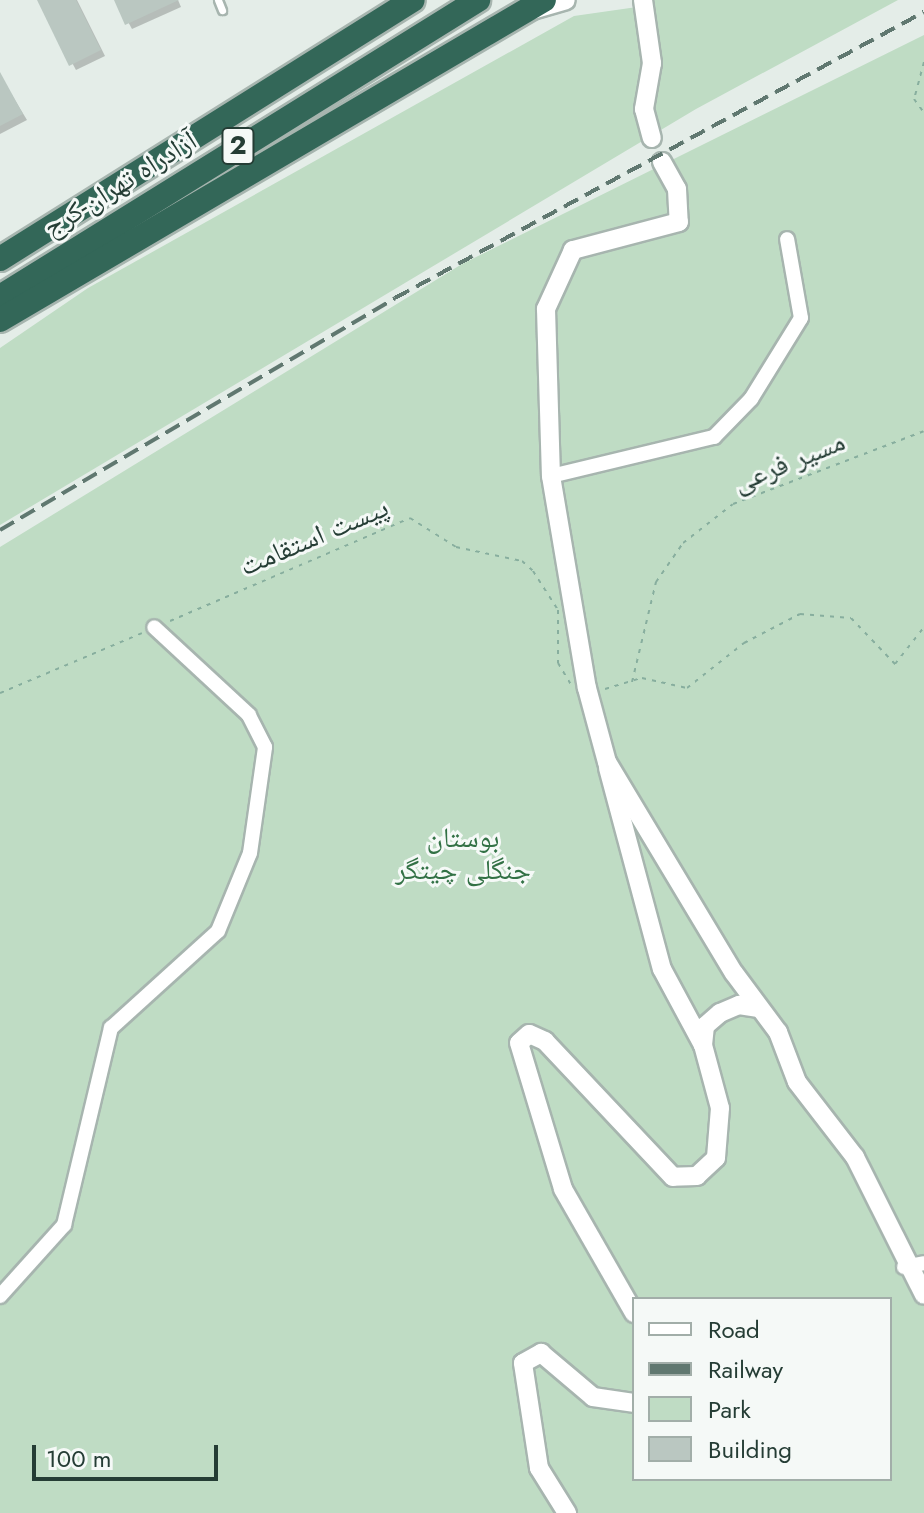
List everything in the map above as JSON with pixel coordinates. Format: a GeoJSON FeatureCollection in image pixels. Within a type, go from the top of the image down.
{"type":"FeatureCollection","features":[{"type":"Feature","properties":{"kind":"highway","name":"2"},"geometry":{"type":"LineString","coordinates":[[0,259],[413,0]]}},
{"type":"Feature","properties":{"kind":"highway","name":"آزادراه تهران-کرج"},"geometry":{"type":"LineString","coordinates":[[0,297],[478,0]]}},
{"type":"Feature","properties":{"kind":"highway"},"geometry":{"type":"LineString","coordinates":[[0,320],[544,0]]}},
{"type":"Feature","properties":{"kind":"street"},"geometry":{"type":"LineString","coordinates":[[517,15],[566,0]]}},
{"type":"Feature","properties":{"kind":"street"},"geometry":{"type":"LineString","coordinates":[[643,0],[652,63],[644,109],[652,138]]}},
{"type":"Feature","properties":{"kind":"street"},"geometry":{"type":"LineString","coordinates":[[662,162],[677,189],[679,222],[589,240],[573,250],[558,274],[546,309],[551,476],[587,688],[607,762],[620,832],[662,969],[703,1045]]}},
{"type":"Feature","properties":{"kind":"street"},"geometry":{"type":"LineString","coordinates":[[551,476],[714,437],[751,399],[801,318],[787,239]]}},
{"type":"Feature","properties":{"kind":"street"},"geometry":{"type":"LineString","coordinates":[[0,1296],[64,1225],[111,1028],[218,931],[250,853],[265,747],[249,715],[154,627]]}},
{"type":"Feature","properties":{"kind":"street"},"geometry":{"type":"LineString","coordinates":[[607,762],[759,1008],[778,1032],[797,1082],[855,1157],[904,1267],[924,1295]]}},
{"type":"Feature","properties":{"kind":"street"},"geometry":{"type":"LineString","coordinates":[[632,1310],[563,1189],[519,1043],[529,1034],[545,1041],[683,1180],[710,1167],[722,1142],[703,1045],[705,1026],[720,1013],[739,1005],[759,1008]]}},
{"type":"Feature","properties":{"kind":"street"},"geometry":{"type":"LineString","coordinates":[[904,1267],[924,1263]]}},
{"type":"Feature","properties":{"kind":"street"},"geometry":{"type":"LineString","coordinates":[[567,1513],[539,1468],[523,1363],[541,1353],[593,1397],[632,1403]]}},
{"type":"Feature","properties":{"kind":"lane"},"geometry":{"type":"LineString","coordinates":[[218,0],[222,10]]}},
{"type":"Feature","properties":{"kind":"path"},"geometry":{"type":"LineString","coordinates":[[924,62],[914,99],[924,113]]}},
{"type":"Feature","properties":{"kind":"path","name":"مسیر فرعی"},"geometry":{"type":"LineString","coordinates":[[632,682],[656,582],[683,543],[733,504],[924,431]]}},
{"type":"Feature","properties":{"kind":"path","name":"پیست استقامت"},"geometry":{"type":"LineString","coordinates":[[0,693],[410,518],[456,547],[522,561],[558,610],[565,684],[587,688]]}},
{"type":"Feature","properties":{"kind":"path"},"geometry":{"type":"LineString","coordinates":[[587,688],[632,682],[687,688],[744,643],[800,614],[851,618],[895,664],[924,627]]}},
{"type":"Feature","properties":{"kind":"green space"},"geometry":{"type":"Polygon","coordinates":[[[642,0],[898,0],[696,109],[0,525],[0,348],[88,288],[574,16],[637,7],[642,0]]]}},
{"type":"Feature","properties":{"kind":"green space","name":"بوستان جنگلی چیتگر"},"geometry":{"type":"Polygon","coordinates":[[[924,35],[924,1513],[0,1513],[0,547],[462,264],[924,35]]]}},
{"type":"Feature","properties":{"kind":"building"},"geometry":{"type":"Polygon","coordinates":[[[37,0],[76,0],[101,50],[69,66],[37,0]]]}},
{"type":"Feature","properties":{"kind":"building"},"geometry":{"type":"Polygon","coordinates":[[[114,0],[179,0],[125,25],[114,0]]]}},
{"type":"Feature","properties":{"kind":"building"},"geometry":{"type":"Polygon","coordinates":[[[0,72],[23,114],[0,126],[0,72]]]}},
{"type":"Feature","properties":{"kind":"railway"},"geometry":{"type":"LineString","coordinates":[[0,530],[395,298],[924,12]]}}]}
